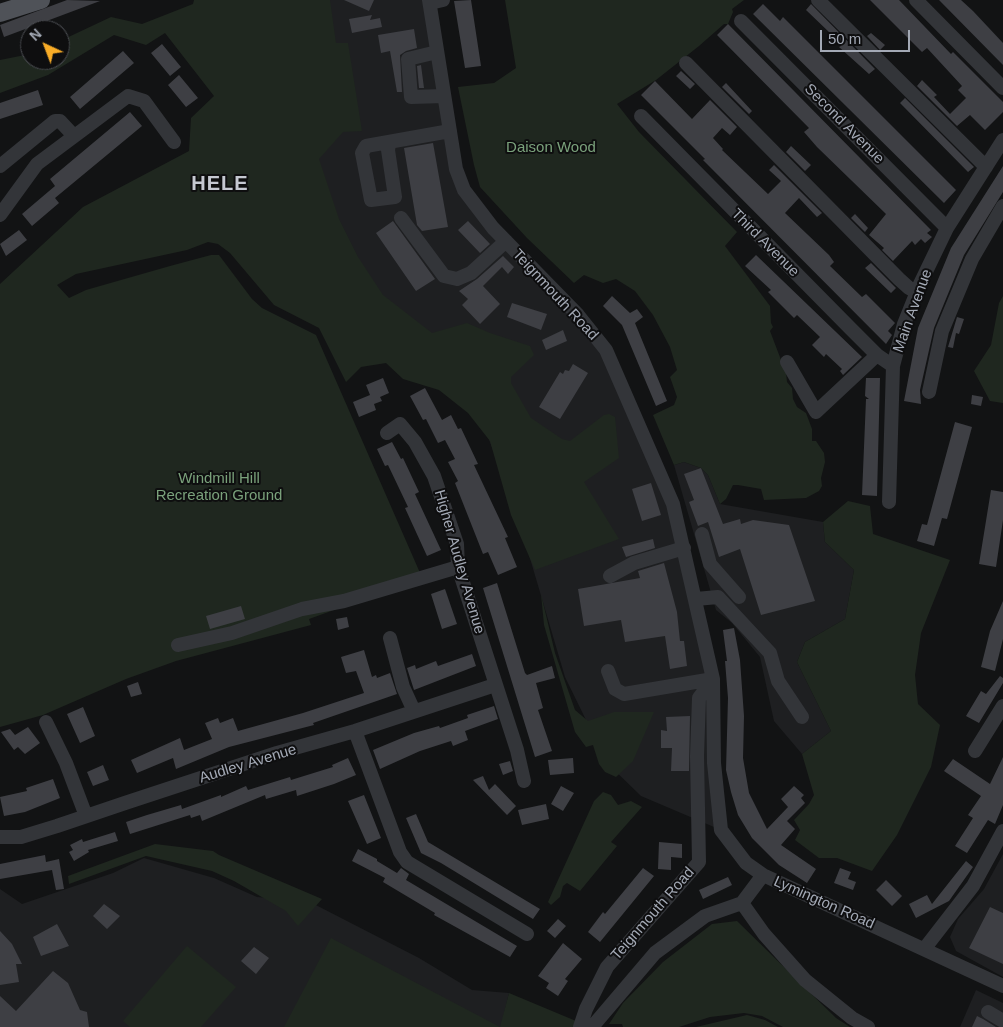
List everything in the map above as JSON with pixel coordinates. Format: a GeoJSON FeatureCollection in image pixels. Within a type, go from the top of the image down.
{"type":"FeatureCollection","features":[{"type":"Feature","properties":{"kind":"main road"},"geometry":{"type":"LineString","coordinates":[[0,13],[41,0]]}},
{"type":"Feature","properties":{"kind":"street"},"geometry":{"type":"LineString","coordinates":[[818,0],[986,167]]}},
{"type":"Feature","properties":{"kind":"street"},"geometry":{"type":"LineString","coordinates":[[916,0],[1003,88]]}},
{"type":"Feature","properties":{"kind":"street","name":"Teignmouth Road"},"geometry":{"type":"LineString","coordinates":[[434,1],[437,52],[456,169],[464,190],[472,203],[578,315],[606,350],[673,504],[713,679],[714,763]]}},
{"type":"Feature","properties":{"kind":"street","name":"Second Avenue"},"geometry":{"type":"LineString","coordinates":[[741,21],[947,228]]}},
{"type":"Feature","properties":{"kind":"street"},"geometry":{"type":"LineString","coordinates":[[437,52],[408,58],[411,97],[444,96]]}},
{"type":"Feature","properties":{"kind":"street"},"geometry":{"type":"LineString","coordinates":[[686,63],[908,288],[917,292]]}},
{"type":"Feature","properties":{"kind":"street"},"geometry":{"type":"LineString","coordinates":[[0,215],[37,164],[128,96],[144,101],[174,142]]}},
{"type":"Feature","properties":{"kind":"street","name":"Third Avenue"},"geometry":{"type":"LineString","coordinates":[[641,116],[744,223],[877,355],[893,366]]}},
{"type":"Feature","properties":{"kind":"street"},"geometry":{"type":"LineString","coordinates":[[0,166],[55,121],[60,120],[74,136]]}},
{"type":"Feature","properties":{"kind":"street"},"geometry":{"type":"LineString","coordinates":[[389,144],[400,139],[450,132]]}},
{"type":"Feature","properties":{"kind":"street","name":"Main Avenue"},"geometry":{"type":"LineString","coordinates":[[889,502],[893,366],[904,324],[947,228],[1003,140]]}},
{"type":"Feature","properties":{"kind":"street"},"geometry":{"type":"LineString","coordinates":[[929,392],[942,331],[972,259],[1003,206]]}},
{"type":"Feature","properties":{"kind":"street"},"geometry":{"type":"LineString","coordinates":[[401,218],[444,276],[457,279],[471,273],[506,241]]}},
{"type":"Feature","properties":{"kind":"street"},"geometry":{"type":"LineString","coordinates":[[787,362],[816,412],[877,355]]}},
{"type":"Feature","properties":{"kind":"street","name":"Higher Audley Avenue"},"geometry":{"type":"LineString","coordinates":[[387,433],[400,424],[424,455],[449,517],[456,544],[458,568],[517,750],[524,781]]}},
{"type":"Feature","properties":{"kind":"street"},"geometry":{"type":"LineString","coordinates":[[702,534],[710,564],[739,597]]}},
{"type":"Feature","properties":{"kind":"street"},"geometry":{"type":"LineString","coordinates":[[610,576],[634,563],[685,554],[708,554]]}},
{"type":"Feature","properties":{"kind":"street"},"geometry":{"type":"LineString","coordinates":[[178,645],[232,632],[302,609],[344,601],[458,568]]}},
{"type":"Feature","properties":{"kind":"street"},"geometry":{"type":"LineString","coordinates":[[696,599],[718,597],[770,653],[778,682],[802,717]]}},
{"type":"Feature","properties":{"kind":"street"},"geometry":{"type":"LineString","coordinates":[[390,638],[403,686],[414,711]]}},
{"type":"Feature","properties":{"kind":"street"},"geometry":{"type":"LineString","coordinates":[[608,671],[615,689],[624,694],[713,679]]}},
{"type":"Feature","properties":{"kind":"street","name":"Teignmouth Road"},"geometry":{"type":"LineString","coordinates":[[580,1027],[586,1009],[607,967],[698,862],[697,756],[699,698],[713,679]]}},
{"type":"Feature","properties":{"kind":"street","name":"Audley Avenue"},"geometry":{"type":"LineString","coordinates":[[0,837],[22,837],[277,753],[355,731],[495,685]]}},
{"type":"Feature","properties":{"kind":"street"},"geometry":{"type":"LineString","coordinates":[[975,751],[1003,706]]}},
{"type":"Feature","properties":{"kind":"street"},"geometry":{"type":"LineString","coordinates":[[46,722],[66,763],[86,816]]}},
{"type":"Feature","properties":{"kind":"street"},"geometry":{"type":"LineString","coordinates":[[355,731],[400,852],[407,862],[527,934]]}},
{"type":"Feature","properties":{"kind":"street","name":"Lymington Road"},"geometry":{"type":"LineString","coordinates":[[714,763],[721,830],[746,863],[763,875],[925,948],[1003,986]]}},
{"type":"Feature","properties":{"kind":"street"},"geometry":{"type":"LineString","coordinates":[[925,948],[974,886],[1003,831]]}},
{"type":"Feature","properties":{"kind":"street"},"geometry":{"type":"LineString","coordinates":[[592,1027],[655,953],[705,916],[742,903],[763,875]]}},
{"type":"Feature","properties":{"kind":"street"},"geometry":{"type":"LineString","coordinates":[[742,903],[764,934],[806,980],[852,1018],[868,1027]]}},
{"type":"Feature","properties":{"kind":"street"},"geometry":{"type":"LineString","coordinates":[[988,1012],[1003,1020]]}},
{"type":"Feature","properties":{"kind":"shaded area"},"geometry":{"type":"Polygon","coordinates":[[[286,0],[429,0],[464,190],[606,350],[673,504],[713,679],[721,830],[641,796],[607,763],[565,677],[519,521],[480,415],[353,259],[312,156],[286,0]]]}},
{"type":"Feature","properties":{"kind":"shaded area"},"geometry":{"type":"Polygon","coordinates":[[[684,462],[701,468],[708,475],[720,504],[823,522],[825,542],[854,570],[845,619],[805,642],[797,662],[831,731],[802,754],[774,721],[760,657],[732,623],[716,610],[674,465],[684,462]]]}},
{"type":"Feature","properties":{"kind":"shaded area"},"geometry":{"type":"Polygon","coordinates":[[[1003,854],[1003,977],[956,951],[950,937],[958,919],[984,889],[1003,854]]]}},
{"type":"Feature","properties":{"kind":"shaded area"},"geometry":{"type":"Polygon","coordinates":[[[144,858],[214,878],[257,897],[308,901],[419,958],[472,990],[509,993],[501,1027],[0,1027],[0,889],[22,904],[113,873],[144,858]]]}},
{"type":"Feature","properties":{"kind":"shaded area"},"geometry":{"type":"Polygon","coordinates":[[[976,990],[1003,1003],[1003,1027],[960,1027],[976,990]]]}},
{"type":"Feature","properties":{"kind":"green space","name":"Windmill Hill Recreation Ground"},"geometry":{"type":"Polygon","coordinates":[[[194,0],[330,0],[336,43],[348,43],[362,131],[343,132],[319,159],[339,219],[358,257],[383,295],[432,333],[467,323],[490,333],[530,346],[534,355],[511,377],[511,383],[531,418],[562,439],[570,441],[604,415],[609,414],[615,417],[619,458],[584,482],[619,539],[535,570],[511,515],[490,441],[468,413],[439,390],[403,379],[386,363],[361,367],[346,382],[319,328],[274,305],[230,253],[218,244],[208,242],[187,250],[76,274],[57,285],[69,298],[86,290],[211,255],[219,255],[252,299],[262,308],[316,335],[424,582],[373,596],[309,619],[311,625],[176,661],[126,679],[43,715],[0,727],[0,284],[83,207],[189,151],[191,118],[214,96],[165,33],[146,45],[114,35],[70,62],[70,36],[111,17],[142,24],[193,4],[194,0]]]}},
{"type":"Feature","properties":{"kind":"green space","name":"Daison Wood"},"geometry":{"type":"Polygon","coordinates":[[[505,0],[744,0],[732,9],[733,12],[728,24],[724,24],[656,80],[617,104],[639,132],[737,232],[725,246],[770,306],[773,327],[770,331],[786,373],[787,382],[792,388],[793,399],[797,407],[806,413],[812,429],[812,441],[816,441],[824,453],[825,462],[821,478],[822,486],[819,491],[806,498],[764,500],[761,489],[733,485],[726,499],[720,504],[708,475],[701,468],[684,462],[674,465],[653,415],[674,405],[677,397],[670,377],[677,370],[670,347],[653,315],[635,291],[616,279],[603,283],[584,275],[574,283],[527,238],[480,187],[458,87],[494,83],[516,68],[505,0]]]}},
{"type":"Feature","properties":{"kind":"green space"},"geometry":{"type":"Polygon","coordinates":[[[20,56],[20,70],[56,70],[48,75],[0,93],[0,60],[20,56]]]}},
{"type":"Feature","properties":{"kind":"green space"},"geometry":{"type":"Polygon","coordinates":[[[1003,296],[1003,403],[990,401],[974,371],[991,345],[999,303],[1003,296]]]}},
{"type":"Feature","properties":{"kind":"green space"},"geometry":{"type":"Polygon","coordinates":[[[848,501],[870,506],[873,534],[950,560],[921,633],[915,675],[918,704],[940,725],[931,767],[897,835],[872,871],[837,858],[819,858],[795,840],[800,830],[794,820],[809,804],[814,795],[802,754],[831,731],[797,662],[805,642],[845,619],[854,570],[825,542],[823,522],[848,501]]]}},
{"type":"Feature","properties":{"kind":"green space"},"geometry":{"type":"Polygon","coordinates":[[[541,594],[555,653],[575,710],[588,721],[614,712],[654,712],[633,761],[616,777],[605,772],[599,764],[593,745],[586,747],[575,732],[544,625],[541,594]]]}},
{"type":"Feature","properties":{"kind":"green space"},"geometry":{"type":"Polygon","coordinates":[[[603,792],[611,795],[618,805],[631,801],[642,807],[611,842],[617,846],[580,891],[567,883],[563,886],[560,897],[551,905],[548,902],[594,801],[603,792]]]}},
{"type":"Feature","properties":{"kind":"green space"},"geometry":{"type":"Polygon","coordinates":[[[155,844],[213,851],[322,899],[298,926],[286,911],[234,881],[212,871],[146,856],[69,884],[68,876],[155,844]]]}},
{"type":"Feature","properties":{"kind":"green space"},"geometry":{"type":"Polygon","coordinates":[[[737,921],[836,1018],[850,1027],[783,1027],[762,1016],[744,1013],[710,1017],[679,1027],[623,1027],[622,1024],[609,1024],[623,1003],[663,962],[712,924],[737,921]]]}},
{"type":"Feature","properties":{"kind":"green space"},"geometry":{"type":"Polygon","coordinates":[[[331,938],[500,1027],[284,1027],[331,938]]]}},
{"type":"Feature","properties":{"kind":"green space"},"geometry":{"type":"Polygon","coordinates":[[[187,946],[236,987],[201,1027],[130,1027],[123,1021],[187,946]]]}},
{"type":"Feature","properties":{"kind":"green space"},"geometry":{"type":"Polygon","coordinates":[[[509,993],[576,1021],[574,1027],[500,1027],[509,993]]]}},
{"type":"Feature","properties":{"kind":"green space"},"geometry":{"type":"Polygon","coordinates":[[[747,1015],[765,1020],[778,1027],[696,1027],[747,1015]]]}},
{"type":"Feature","properties":{"kind":"building"},"geometry":{"type":"Polygon","coordinates":[[[67,0],[100,1],[49,20],[20,20],[20,31],[4,37],[0,25],[67,0]]]}},
{"type":"Feature","properties":{"kind":"building"},"geometry":{"type":"Polygon","coordinates":[[[344,0],[374,0],[369,11],[344,0]]]}},
{"type":"Feature","properties":{"kind":"building"},"geometry":{"type":"Polygon","coordinates":[[[471,0],[481,66],[465,68],[454,1],[471,0]]]}},
{"type":"Feature","properties":{"kind":"building"},"geometry":{"type":"Polygon","coordinates":[[[870,0],[899,0],[951,54],[953,52],[1003,102],[1003,112],[985,130],[970,115],[957,126],[917,86],[922,80],[937,95],[934,97],[950,114],[966,98],[958,90],[962,86],[927,48],[922,52],[870,0]]]}},
{"type":"Feature","properties":{"kind":"building"},"geometry":{"type":"Polygon","coordinates":[[[939,0],[961,0],[973,11],[1003,43],[1003,65],[939,0]]]}},
{"type":"Feature","properties":{"kind":"building"},"geometry":{"type":"Polygon","coordinates":[[[763,4],[780,21],[783,17],[956,190],[944,203],[753,14],[763,4]]]}},
{"type":"Feature","properties":{"kind":"building"},"geometry":{"type":"Polygon","coordinates":[[[811,4],[875,69],[869,74],[839,47],[841,46],[828,35],[830,33],[806,10],[811,4]]]}},
{"type":"Feature","properties":{"kind":"building"},"geometry":{"type":"Polygon","coordinates":[[[372,15],[370,20],[380,18],[382,27],[352,33],[349,19],[372,15]]]}},
{"type":"Feature","properties":{"kind":"building"},"geometry":{"type":"Polygon","coordinates":[[[728,24],[931,230],[927,233],[932,237],[925,243],[921,239],[915,245],[912,241],[893,261],[882,250],[884,248],[869,235],[886,214],[817,147],[804,132],[809,128],[717,35],[728,24]]]}},
{"type":"Feature","properties":{"kind":"building"},"geometry":{"type":"Polygon","coordinates":[[[414,29],[417,48],[400,55],[402,92],[397,92],[390,51],[381,53],[378,35],[414,29]]]}},
{"type":"Feature","properties":{"kind":"building"},"geometry":{"type":"Polygon","coordinates":[[[871,33],[885,45],[880,50],[867,36],[871,33]]]}},
{"type":"Feature","properties":{"kind":"building"},"geometry":{"type":"Polygon","coordinates":[[[162,44],[181,67],[170,76],[151,53],[162,44]]]}},
{"type":"Feature","properties":{"kind":"building"},"geometry":{"type":"Polygon","coordinates":[[[123,51],[134,63],[80,109],[70,97],[123,51]]]}},
{"type":"Feature","properties":{"kind":"building"},"geometry":{"type":"Polygon","coordinates":[[[421,65],[424,88],[419,88],[417,66],[421,65]]]}},
{"type":"Feature","properties":{"kind":"building"},"geometry":{"type":"Polygon","coordinates":[[[681,71],[695,84],[690,89],[676,76],[681,71]]]}},
{"type":"Feature","properties":{"kind":"building"},"geometry":{"type":"Polygon","coordinates":[[[179,75],[198,98],[186,107],[168,85],[179,75]]]}},
{"type":"Feature","properties":{"kind":"building"},"geometry":{"type":"Polygon","coordinates":[[[655,81],[692,119],[710,100],[737,127],[730,135],[722,128],[713,138],[722,150],[768,194],[781,181],[769,170],[774,165],[822,213],[817,217],[799,198],[785,213],[829,255],[834,262],[830,266],[862,297],[866,294],[895,323],[888,331],[892,335],[886,344],[641,95],[655,81]]]}},
{"type":"Feature","properties":{"kind":"building"},"geometry":{"type":"Polygon","coordinates":[[[726,83],[752,111],[749,114],[722,87],[726,83]]]}},
{"type":"Feature","properties":{"kind":"building"},"geometry":{"type":"Polygon","coordinates":[[[38,90],[43,105],[0,119],[0,103],[38,90]]]}},
{"type":"Feature","properties":{"kind":"building"},"geometry":{"type":"Polygon","coordinates":[[[905,98],[974,167],[968,172],[900,103],[905,98]]]}},
{"type":"Feature","properties":{"kind":"building"},"geometry":{"type":"Polygon","coordinates":[[[130,112],[142,126],[55,198],[59,203],[32,226],[22,214],[55,186],[50,179],[130,112]]]}},
{"type":"Feature","properties":{"kind":"building"},"geometry":{"type":"Polygon","coordinates":[[[433,143],[448,227],[422,231],[417,225],[404,148],[433,143]]]}},
{"type":"Feature","properties":{"kind":"building"},"geometry":{"type":"Polygon","coordinates":[[[791,146],[811,165],[805,171],[786,152],[791,146]]]}},
{"type":"Feature","properties":{"kind":"building"},"geometry":{"type":"Polygon","coordinates":[[[1003,166],[1003,192],[964,255],[934,328],[920,390],[921,404],[904,401],[918,328],[951,248],[1003,166]]]}},
{"type":"Feature","properties":{"kind":"building"},"geometry":{"type":"Polygon","coordinates":[[[855,214],[868,228],[865,232],[851,218],[855,214]]]}},
{"type":"Feature","properties":{"kind":"building"},"geometry":{"type":"Polygon","coordinates":[[[393,221],[435,279],[416,291],[376,233],[393,221]]]}},
{"type":"Feature","properties":{"kind":"building"},"geometry":{"type":"Polygon","coordinates":[[[468,221],[490,244],[480,253],[458,230],[468,221]]]}},
{"type":"Feature","properties":{"kind":"building"},"geometry":{"type":"Polygon","coordinates":[[[19,230],[27,240],[6,256],[0,244],[19,230]]]}},
{"type":"Feature","properties":{"kind":"building"},"geometry":{"type":"Polygon","coordinates":[[[756,255],[862,357],[843,375],[840,371],[842,369],[826,354],[824,357],[812,345],[820,337],[797,315],[794,318],[768,292],[771,290],[745,266],[756,255]]]}},
{"type":"Feature","properties":{"kind":"building"},"geometry":{"type":"Polygon","coordinates":[[[503,256],[514,267],[508,274],[502,267],[483,286],[500,304],[480,324],[462,305],[468,299],[459,291],[477,279],[503,256]]]}},
{"type":"Feature","properties":{"kind":"building"},"geometry":{"type":"Polygon","coordinates":[[[871,263],[896,288],[891,293],[865,268],[871,263]]]}},
{"type":"Feature","properties":{"kind":"building"},"geometry":{"type":"Polygon","coordinates":[[[612,296],[630,313],[637,309],[643,317],[635,323],[667,401],[656,406],[622,325],[603,306],[612,296]]]}},
{"type":"Feature","properties":{"kind":"building"},"geometry":{"type":"Polygon","coordinates":[[[512,303],[547,314],[541,330],[507,317],[512,303]]]}},
{"type":"Feature","properties":{"kind":"building"},"geometry":{"type":"Polygon","coordinates":[[[957,317],[964,319],[959,334],[956,333],[953,348],[948,347],[957,317]]]}},
{"type":"Feature","properties":{"kind":"building"},"geometry":{"type":"Polygon","coordinates":[[[563,330],[567,341],[546,350],[542,340],[563,330]]]}},
{"type":"Feature","properties":{"kind":"building"},"geometry":{"type":"Polygon","coordinates":[[[573,364],[588,373],[560,419],[539,407],[560,372],[563,374],[565,370],[569,371],[573,364]]]}},
{"type":"Feature","properties":{"kind":"building"},"geometry":{"type":"Polygon","coordinates":[[[383,378],[389,393],[380,397],[382,401],[374,404],[376,410],[359,417],[353,402],[370,395],[366,385],[383,378]]]}},
{"type":"Feature","properties":{"kind":"building"},"geometry":{"type":"Polygon","coordinates":[[[866,378],[880,378],[877,496],[862,495],[866,399],[869,399],[865,396],[866,378]]]}},
{"type":"Feature","properties":{"kind":"building"},"geometry":{"type":"Polygon","coordinates":[[[425,388],[442,420],[451,415],[458,429],[461,428],[478,464],[474,465],[508,537],[505,538],[517,567],[498,575],[488,552],[483,554],[455,483],[458,481],[448,462],[455,459],[445,440],[438,443],[426,419],[423,420],[410,396],[425,388]]]}},
{"type":"Feature","properties":{"kind":"building"},"geometry":{"type":"Polygon","coordinates":[[[972,395],[983,397],[981,406],[971,404],[972,395]]]}},
{"type":"Feature","properties":{"kind":"building"},"geometry":{"type":"Polygon","coordinates":[[[955,422],[972,427],[947,519],[942,518],[934,546],[917,541],[922,524],[927,525],[955,422]]]}},
{"type":"Feature","properties":{"kind":"building"},"geometry":{"type":"Polygon","coordinates":[[[392,442],[401,459],[403,458],[419,492],[415,494],[441,550],[427,556],[405,508],[408,507],[388,465],[385,466],[377,449],[392,442]]]}},
{"type":"Feature","properties":{"kind":"building"},"geometry":{"type":"Polygon","coordinates":[[[701,468],[723,524],[740,519],[741,524],[753,520],[789,525],[815,601],[761,615],[740,549],[719,557],[708,522],[698,526],[689,502],[694,500],[684,474],[701,468]]]}},
{"type":"Feature","properties":{"kind":"building"},"geometry":{"type":"Polygon","coordinates":[[[651,483],[661,515],[642,521],[632,489],[651,483]]]}},
{"type":"Feature","properties":{"kind":"building"},"geometry":{"type":"Polygon","coordinates":[[[991,490],[1003,492],[1003,520],[996,567],[979,564],[991,490]]]}},
{"type":"Feature","properties":{"kind":"building"},"geometry":{"type":"Polygon","coordinates":[[[653,539],[655,548],[626,557],[622,547],[653,539]]]}},
{"type":"Feature","properties":{"kind":"building"},"geometry":{"type":"Polygon","coordinates":[[[664,563],[677,612],[680,641],[684,641],[687,666],[670,669],[665,636],[625,642],[621,620],[584,626],[578,589],[640,578],[638,571],[664,563]]]}},
{"type":"Feature","properties":{"kind":"building"},"geometry":{"type":"Polygon","coordinates":[[[497,583],[525,673],[527,675],[552,666],[555,678],[536,683],[543,708],[538,710],[552,751],[535,757],[483,588],[497,583]]]}},
{"type":"Feature","properties":{"kind":"building"},"geometry":{"type":"Polygon","coordinates":[[[445,589],[457,624],[442,629],[431,594],[445,589]]]}},
{"type":"Feature","properties":{"kind":"building"},"geometry":{"type":"Polygon","coordinates":[[[1003,601],[1003,639],[995,671],[981,667],[990,631],[1003,601]]]}},
{"type":"Feature","properties":{"kind":"building"},"geometry":{"type":"Polygon","coordinates":[[[241,606],[245,619],[210,629],[206,616],[241,606]]]}},
{"type":"Feature","properties":{"kind":"building"},"geometry":{"type":"Polygon","coordinates":[[[347,617],[349,627],[338,630],[336,619],[347,617]]]}},
{"type":"Feature","properties":{"kind":"building"},"geometry":{"type":"Polygon","coordinates":[[[734,628],[740,660],[744,716],[743,758],[749,793],[767,829],[788,807],[781,799],[794,786],[804,795],[801,798],[805,803],[787,821],[795,829],[781,845],[816,869],[807,883],[779,865],[752,838],[738,815],[731,792],[726,770],[728,698],[725,661],[727,661],[723,630],[734,628]]]}},
{"type":"Feature","properties":{"kind":"building"},"geometry":{"type":"Polygon","coordinates":[[[364,650],[372,677],[376,675],[377,678],[390,673],[397,694],[313,723],[314,725],[229,747],[176,769],[173,758],[137,773],[131,760],[180,738],[184,750],[212,739],[205,723],[218,718],[220,723],[233,718],[238,731],[303,713],[364,693],[356,671],[346,673],[341,657],[364,650]]]}},
{"type":"Feature","properties":{"kind":"building"},"geometry":{"type":"Polygon","coordinates":[[[472,654],[476,666],[414,690],[407,668],[415,665],[416,669],[436,661],[438,666],[472,654]]]}},
{"type":"Feature","properties":{"kind":"building"},"geometry":{"type":"Polygon","coordinates":[[[1000,676],[1003,678],[1003,683],[979,723],[966,716],[981,691],[986,694],[1000,676]]]}},
{"type":"Feature","properties":{"kind":"building"},"geometry":{"type":"Polygon","coordinates":[[[138,682],[142,694],[131,697],[127,686],[138,682]]]}},
{"type":"Feature","properties":{"kind":"building"},"geometry":{"type":"Polygon","coordinates":[[[494,706],[498,719],[465,731],[468,740],[453,746],[451,741],[420,751],[380,769],[373,750],[414,733],[439,726],[440,728],[468,718],[467,715],[494,706]]]}},
{"type":"Feature","properties":{"kind":"building"},"geometry":{"type":"Polygon","coordinates":[[[83,707],[95,736],[80,743],[67,714],[83,707]]]}},
{"type":"Feature","properties":{"kind":"building"},"geometry":{"type":"Polygon","coordinates":[[[690,716],[689,771],[671,771],[672,748],[661,748],[661,730],[667,731],[666,717],[690,716]]]}},
{"type":"Feature","properties":{"kind":"building"},"geometry":{"type":"Polygon","coordinates":[[[28,727],[40,743],[25,754],[18,747],[14,750],[1,732],[10,729],[15,735],[28,727]]]}},
{"type":"Feature","properties":{"kind":"building"},"geometry":{"type":"Polygon","coordinates":[[[1003,757],[1003,805],[995,824],[988,820],[967,853],[955,846],[973,818],[968,815],[981,796],[944,771],[953,759],[990,784],[1003,757]]]}},
{"type":"Feature","properties":{"kind":"building"},"geometry":{"type":"Polygon","coordinates":[[[348,758],[356,775],[297,796],[296,790],[266,799],[265,795],[202,821],[200,815],[191,818],[190,815],[130,834],[126,822],[181,805],[182,809],[221,795],[221,797],[246,786],[248,790],[290,777],[291,780],[333,767],[332,765],[348,758]]]}},
{"type":"Feature","properties":{"kind":"building"},"geometry":{"type":"Polygon","coordinates":[[[573,758],[574,773],[550,775],[548,760],[573,758]]]}},
{"type":"Feature","properties":{"kind":"building"},"geometry":{"type":"Polygon","coordinates":[[[510,761],[513,771],[503,775],[499,764],[510,761]]]}},
{"type":"Feature","properties":{"kind":"building"},"geometry":{"type":"Polygon","coordinates":[[[103,765],[109,780],[93,786],[87,772],[103,765]]]}},
{"type":"Feature","properties":{"kind":"building"},"geometry":{"type":"Polygon","coordinates":[[[483,776],[489,790],[495,784],[516,806],[507,815],[473,780],[483,776]]]}},
{"type":"Feature","properties":{"kind":"building"},"geometry":{"type":"Polygon","coordinates":[[[53,779],[60,798],[25,812],[4,816],[0,797],[27,791],[26,788],[53,779]]]}},
{"type":"Feature","properties":{"kind":"building"},"geometry":{"type":"Polygon","coordinates":[[[561,786],[574,793],[563,811],[551,804],[561,786]]]}},
{"type":"Feature","properties":{"kind":"building"},"geometry":{"type":"Polygon","coordinates":[[[364,795],[381,838],[367,844],[348,801],[364,795]]]}},
{"type":"Feature","properties":{"kind":"building"},"geometry":{"type":"Polygon","coordinates":[[[546,804],[549,819],[522,825],[518,810],[546,804]]]}},
{"type":"Feature","properties":{"kind":"building"},"geometry":{"type":"Polygon","coordinates":[[[416,814],[428,842],[540,909],[533,919],[441,863],[421,853],[406,818],[416,814]]]}},
{"type":"Feature","properties":{"kind":"building"},"geometry":{"type":"Polygon","coordinates":[[[115,832],[118,841],[88,850],[89,852],[74,861],[69,852],[73,850],[70,845],[82,839],[83,842],[115,832]]]}},
{"type":"Feature","properties":{"kind":"building"},"geometry":{"type":"Polygon","coordinates":[[[659,842],[682,844],[682,858],[671,857],[671,870],[658,869],[659,842]]]}},
{"type":"Feature","properties":{"kind":"building"},"geometry":{"type":"Polygon","coordinates":[[[358,849],[397,873],[401,868],[409,874],[406,880],[517,946],[510,957],[434,915],[435,913],[383,882],[385,878],[352,861],[358,849]]]}},
{"type":"Feature","properties":{"kind":"building"},"geometry":{"type":"Polygon","coordinates":[[[45,855],[46,862],[59,859],[64,889],[56,890],[52,870],[0,879],[0,864],[45,855]]]}},
{"type":"Feature","properties":{"kind":"building"},"geometry":{"type":"Polygon","coordinates":[[[966,861],[973,867],[949,901],[916,918],[909,904],[927,895],[932,904],[966,861]]]}},
{"type":"Feature","properties":{"kind":"building"},"geometry":{"type":"Polygon","coordinates":[[[643,868],[654,876],[600,942],[588,932],[603,912],[605,914],[643,868]]]}},
{"type":"Feature","properties":{"kind":"building"},"geometry":{"type":"Polygon","coordinates":[[[840,868],[851,872],[848,879],[856,882],[853,890],[834,883],[840,868]]]}},
{"type":"Feature","properties":{"kind":"building"},"geometry":{"type":"Polygon","coordinates":[[[728,877],[732,885],[703,899],[699,890],[728,877]]]}},
{"type":"Feature","properties":{"kind":"building"},"geometry":{"type":"Polygon","coordinates":[[[886,880],[902,896],[892,906],[876,890],[886,880]]]}},
{"type":"Feature","properties":{"kind":"building"},"geometry":{"type":"Polygon","coordinates":[[[104,904],[120,916],[107,929],[93,916],[104,904]]]}},
{"type":"Feature","properties":{"kind":"building"},"geometry":{"type":"Polygon","coordinates":[[[990,907],[1003,913],[1003,964],[969,948],[990,907]]]}},
{"type":"Feature","properties":{"kind":"building"},"geometry":{"type":"Polygon","coordinates":[[[558,919],[566,926],[555,938],[547,931],[558,919]]]}},
{"type":"Feature","properties":{"kind":"building"},"geometry":{"type":"Polygon","coordinates":[[[57,924],[69,946],[41,956],[33,937],[57,924]]]}},
{"type":"Feature","properties":{"kind":"building"},"geometry":{"type":"Polygon","coordinates":[[[0,931],[12,944],[22,964],[16,964],[19,982],[0,985],[0,931]]]}},
{"type":"Feature","properties":{"kind":"building"},"geometry":{"type":"Polygon","coordinates":[[[563,943],[582,959],[565,979],[568,981],[558,996],[546,988],[549,983],[538,976],[563,943]]]}},
{"type":"Feature","properties":{"kind":"building"},"geometry":{"type":"Polygon","coordinates":[[[254,947],[269,958],[256,974],[241,961],[254,947]]]}},
{"type":"Feature","properties":{"kind":"building"},"geometry":{"type":"Polygon","coordinates":[[[53,971],[68,983],[80,1010],[87,1012],[89,1027],[0,1027],[0,996],[16,1011],[53,971]]]}},
{"type":"Feature","properties":{"kind":"building"},"geometry":{"type":"Polygon","coordinates":[[[977,1016],[983,1019],[996,1027],[972,1027],[977,1016]]]}},
{"type":"Feature","properties":{"kind":"district","name":"HELE"},"geometry":{"type":"Point","coordinates":[220,184]}}]}
